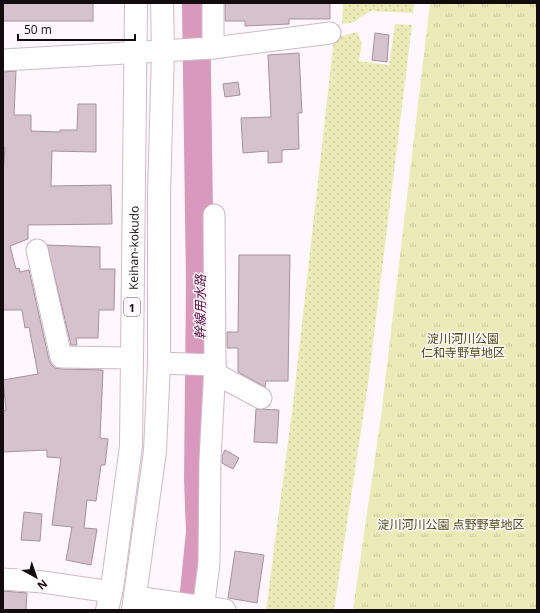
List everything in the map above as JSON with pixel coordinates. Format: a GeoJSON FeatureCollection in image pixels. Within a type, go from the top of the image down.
{"type":"FeatureCollection","features":[{"type":"Feature","properties":{"kind":"highway","name":"Keihan-kokudo"},"geometry":{"type":"LineString","coordinates":[[109,601],[131,446],[136,3]]}},
{"type":"Feature","properties":{"kind":"highway"},"geometry":{"type":"LineString","coordinates":[[135,604],[155,451],[169,364],[159,194],[163,52],[162,3]]}},
{"type":"Feature","properties":{"kind":"street"},"geometry":{"type":"LineString","coordinates":[[210,48],[213,3]]}},
{"type":"Feature","properties":{"kind":"street"},"geometry":{"type":"LineString","coordinates":[[3,60],[163,52],[210,48],[330,33]]}},
{"type":"Feature","properties":{"kind":"street"},"geometry":{"type":"LineString","coordinates":[[203,609],[209,563],[210,462],[214,369],[214,214]]}},
{"type":"Feature","properties":{"kind":"street"},"geometry":{"type":"LineString","coordinates":[[37,250],[61,357],[132,358]]}},
{"type":"Feature","properties":{"kind":"street"},"geometry":{"type":"LineString","coordinates":[[169,364],[214,369],[261,398]]}},
{"type":"Feature","properties":{"kind":"street"},"geometry":{"type":"LineString","coordinates":[[3,579],[43,582],[109,601]]}},
{"type":"Feature","properties":{"kind":"street"},"geometry":{"type":"LineString","coordinates":[[135,604],[176,603],[203,609],[226,610]]}},
{"type":"Feature","properties":{"kind":"green space"},"geometry":{"type":"Polygon","coordinates":[[[343,3],[414,3],[413,13],[370,11],[354,22],[342,24],[343,3]]]}},
{"type":"Feature","properties":{"kind":"green space","name":"淀川河川公園 仁和寺野草地区"},"geometry":{"type":"Polygon","coordinates":[[[430,3],[537,3],[537,610],[353,610],[381,416],[430,3]]]}},
{"type":"Feature","properties":{"kind":"green space"},"geometry":{"type":"Polygon","coordinates":[[[395,24],[412,25],[368,384],[334,610],[266,610],[293,404],[334,38],[357,32],[362,43],[359,61],[389,65],[395,24]]]}},
{"type":"Feature","properties":{"kind":"building"},"geometry":{"type":"Polygon","coordinates":[[[3,3],[93,3],[93,21],[3,21],[3,3]]]}},
{"type":"Feature","properties":{"kind":"building"},"geometry":{"type":"Polygon","coordinates":[[[225,3],[330,3],[330,19],[289,19],[289,24],[245,26],[245,21],[225,21],[225,3]]]}},
{"type":"Feature","properties":{"kind":"building"},"geometry":{"type":"Polygon","coordinates":[[[375,33],[389,35],[387,62],[372,60],[375,33]]]}},
{"type":"Feature","properties":{"kind":"building"},"geometry":{"type":"Polygon","coordinates":[[[299,53],[302,113],[298,113],[299,149],[282,150],[282,162],[268,163],[268,151],[243,153],[241,118],[271,117],[268,55],[299,53]]]}},
{"type":"Feature","properties":{"kind":"building"},"geometry":{"type":"Polygon","coordinates":[[[16,71],[14,115],[31,115],[31,131],[60,132],[60,130],[77,130],[78,104],[96,104],[96,152],[52,151],[51,186],[111,185],[112,224],[28,225],[28,239],[10,246],[16,269],[19,268],[20,272],[29,270],[51,364],[55,368],[61,369],[103,370],[100,438],[108,439],[105,465],[101,465],[96,501],[87,500],[84,528],[97,529],[91,565],[66,560],[72,527],[52,525],[61,458],[47,457],[47,450],[3,452],[3,411],[6,410],[3,380],[38,374],[29,327],[25,328],[22,310],[3,310],[3,172],[5,148],[3,147],[3,72],[16,71]]]}},
{"type":"Feature","properties":{"kind":"building"},"geometry":{"type":"Polygon","coordinates":[[[238,82],[240,95],[225,97],[223,84],[238,82]]]}},
{"type":"Feature","properties":{"kind":"building"},"geometry":{"type":"Polygon","coordinates":[[[47,245],[100,247],[100,269],[115,269],[114,310],[99,310],[98,338],[76,338],[77,345],[71,345],[47,245]]]}},
{"type":"Feature","properties":{"kind":"building"},"geometry":{"type":"Polygon","coordinates":[[[239,255],[290,255],[288,381],[266,381],[265,387],[238,372],[238,348],[227,348],[227,332],[238,332],[239,255]]]}},
{"type":"Feature","properties":{"kind":"building"},"geometry":{"type":"Polygon","coordinates":[[[256,409],[279,410],[277,443],[254,442],[256,409]]]}},
{"type":"Feature","properties":{"kind":"building"},"geometry":{"type":"Polygon","coordinates":[[[225,450],[239,458],[233,469],[222,463],[222,456],[225,450]]]}},
{"type":"Feature","properties":{"kind":"building"},"geometry":{"type":"Polygon","coordinates":[[[24,512],[42,514],[40,541],[21,540],[24,512]]]}},
{"type":"Feature","properties":{"kind":"building"},"geometry":{"type":"Polygon","coordinates":[[[235,551],[264,555],[257,603],[228,598],[235,551]]]}},
{"type":"Feature","properties":{"kind":"building"},"geometry":{"type":"Polygon","coordinates":[[[3,591],[27,593],[26,610],[3,610],[3,591]]]}},
{"type":"Feature","properties":{"kind":"waterway","name":"幹線用水路"},"geometry":{"type":"LineString","coordinates":[[190,610],[194,592],[200,532],[198,479],[200,284],[196,3]]}},
{"type":"Feature","properties":{"kind":"park label","name":"淀川河川公園 点野野草地区"},"geometry":{"type":"Point","coordinates":[451,524]}}]}
